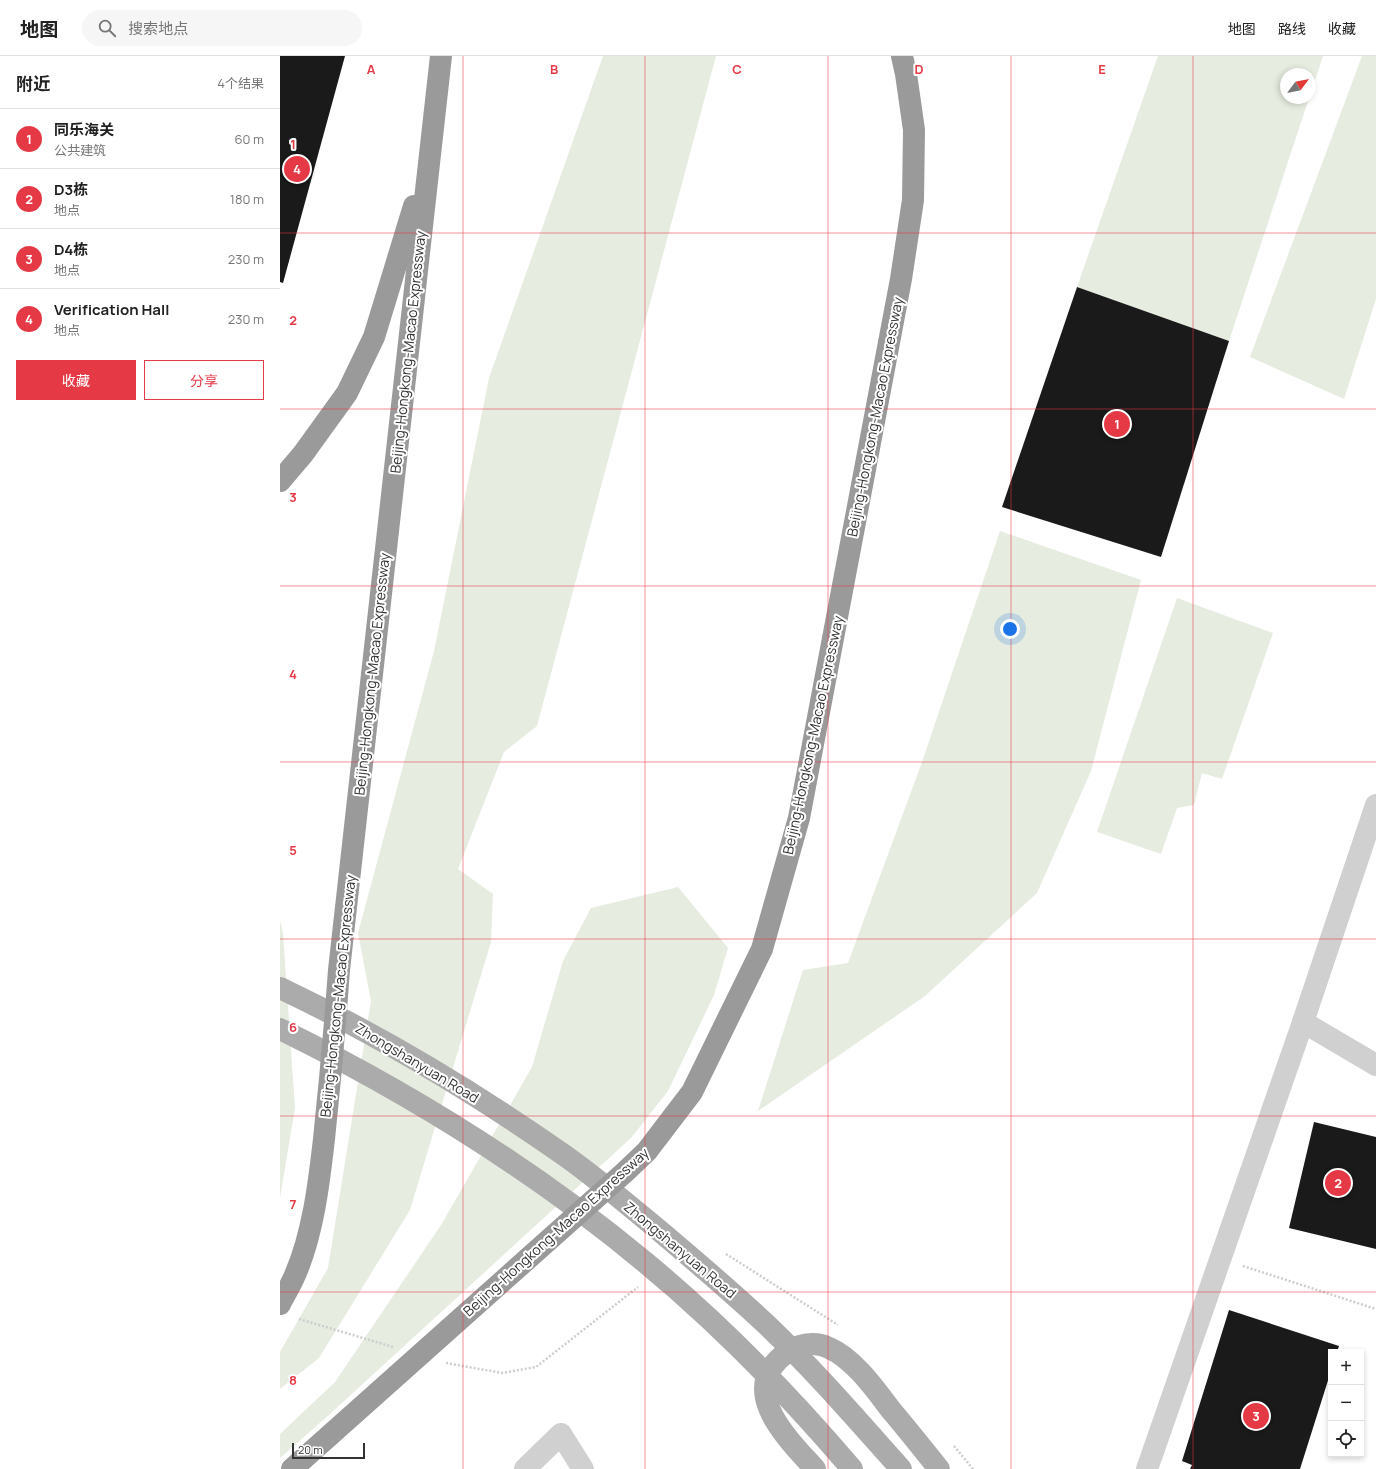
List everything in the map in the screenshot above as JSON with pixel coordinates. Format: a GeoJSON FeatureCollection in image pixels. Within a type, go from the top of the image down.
{"type":"FeatureCollection","features":[{"type":"Feature","properties":{"kind":"highway"},"geometry":{"type":"LineString","coordinates":[[437,56],[439,79]]}},
{"type":"Feature","properties":{"kind":"highway","name":"Beijing-Hongkong-Macao Expressway"},"geometry":{"type":"LineString","coordinates":[[288,1303],[308,1235],[317,1195],[322,1155],[329,1096],[339,970],[441,56]]}},
{"type":"Feature","properties":{"kind":"highway","name":"Beijing-Hongkong-Macao Expressway"},"geometry":{"type":"LineString","coordinates":[[292,1469],[647,1151],[692,1092],[762,949],[799,818],[905,256],[913,200],[914,130],[902,56]]}},
{"type":"Feature","properties":{"kind":"highway"},"geometry":{"type":"LineString","coordinates":[[280,481],[303,454],[347,393],[374,337],[407,232],[432,136]]}},
{"type":"Feature","properties":{"kind":"main road","name":"Zhongshanyuan Road"},"geometry":{"type":"LineString","coordinates":[[280,988],[325,1010],[401,1052],[481,1100],[565,1156],[632,1208],[700,1265],[769,1327],[838,1399],[901,1469]]}},
{"type":"Feature","properties":{"kind":"main road"},"geometry":{"type":"LineString","coordinates":[[280,1029],[365,1073],[434,1112],[490,1148],[561,1197],[646,1263],[718,1328],[778,1386],[852,1469]]}},
{"type":"Feature","properties":{"kind":"main road"},"geometry":{"type":"LineString","coordinates":[[815,1469],[777,1424],[769,1409],[765,1394],[769,1371],[780,1358],[793,1348],[806,1344],[818,1344],[829,1347],[854,1366],[880,1395],[939,1469]]}},
{"type":"Feature","properties":{"kind":"lane"},"geometry":{"type":"LineString","coordinates":[[1147,1469],[1303,1022],[1376,805]]}},
{"type":"Feature","properties":{"kind":"lane"},"geometry":{"type":"LineString","coordinates":[[1303,1022],[1376,1065]]}},
{"type":"Feature","properties":{"kind":"lane"},"geometry":{"type":"LineString","coordinates":[[525,1469],[561,1434],[583,1469]]}},
{"type":"Feature","properties":{"kind":"path"},"geometry":{"type":"LineString","coordinates":[[724,1253],[841,1326]]}},
{"type":"Feature","properties":{"kind":"path"},"geometry":{"type":"LineString","coordinates":[[1221,1258],[1376,1309]]}},
{"type":"Feature","properties":{"kind":"path"},"geometry":{"type":"LineString","coordinates":[[445,1363],[502,1373],[536,1368],[639,1287]]}},
{"type":"Feature","properties":{"kind":"path"},"geometry":{"type":"LineString","coordinates":[[288,1303],[400,1349]]}},
{"type":"Feature","properties":{"kind":"path"},"geometry":{"type":"LineString","coordinates":[[952,1445],[972,1469]]}},
{"type":"Feature","properties":{"kind":"shaded area"},"geometry":{"type":"Polygon","coordinates":[[[603,56],[716,56],[537,726],[504,752],[458,869],[493,894],[491,942],[410,1210],[319,1358],[280,1389],[280,1352],[328,1268],[371,1001],[358,933],[434,651],[489,378],[603,56]]]}},
{"type":"Feature","properties":{"kind":"shaded area"},"geometry":{"type":"Polygon","coordinates":[[[1158,56],[1323,56],[1316,77],[1316,68],[1280,68],[1280,104],[1307,104],[1229,341],[1077,287],[1158,56]]]}},
{"type":"Feature","properties":{"kind":"shaded area"},"geometry":{"type":"Polygon","coordinates":[[[1362,56],[1376,56],[1376,299],[1344,399],[1250,357],[1362,56]]]}},
{"type":"Feature","properties":{"kind":"shaded area"},"geometry":{"type":"Polygon","coordinates":[[[1000,531],[1141,580],[1091,771],[1037,893],[925,996],[758,1111],[803,970],[848,963],[922,762],[1000,531]]]}},
{"type":"Feature","properties":{"kind":"shaded area"},"geometry":{"type":"Polygon","coordinates":[[[1177,598],[1273,633],[1222,779],[1202,773],[1194,805],[1177,808],[1161,854],[1097,832],[1177,598]]]}},
{"type":"Feature","properties":{"kind":"shaded area"},"geometry":{"type":"Polygon","coordinates":[[[678,887],[728,948],[714,995],[668,1091],[631,1138],[280,1458],[280,1434],[335,1382],[441,1225],[532,1067],[563,961],[591,908],[678,887]]]}},
{"type":"Feature","properties":{"kind":"shaded area"},"geometry":{"type":"Polygon","coordinates":[[[280,921],[283,933],[295,1108],[280,1198],[280,921]]]}},
{"type":"Feature","properties":{"kind":"building"},"geometry":{"type":"Polygon","coordinates":[[[280,56],[345,56],[283,283],[280,282],[280,56]]]}},
{"type":"Feature","properties":{"kind":"building"},"geometry":{"type":"Polygon","coordinates":[[[1077,287],[1229,341],[1161,557],[1002,507],[1077,287]]]}},
{"type":"Feature","properties":{"kind":"building"},"geometry":{"type":"Polygon","coordinates":[[[1314,1122],[1376,1137],[1376,1249],[1289,1228],[1314,1122]]]}},
{"type":"Feature","properties":{"kind":"building"},"geometry":{"type":"Polygon","coordinates":[[[1229,1310],[1339,1346],[1338,1349],[1328,1349],[1328,1380],[1300,1469],[1190,1469],[1192,1465],[1182,1461],[1229,1310]]]}},
{"type":"Feature","properties":{"kind":"place","name":"Verification Hall"},"geometry":{"type":"Point","coordinates":[297,169]}},
{"type":"Feature","properties":{"kind":"place","name":"同乐海关"},"geometry":{"type":"Point","coordinates":[1117,424]}},
{"type":"Feature","properties":{"kind":"place","name":"D3栋"},"geometry":{"type":"Point","coordinates":[1338,1183]}},
{"type":"Feature","properties":{"kind":"place","name":"D4栋"},"geometry":{"type":"Point","coordinates":[1256,1416]}}]}
